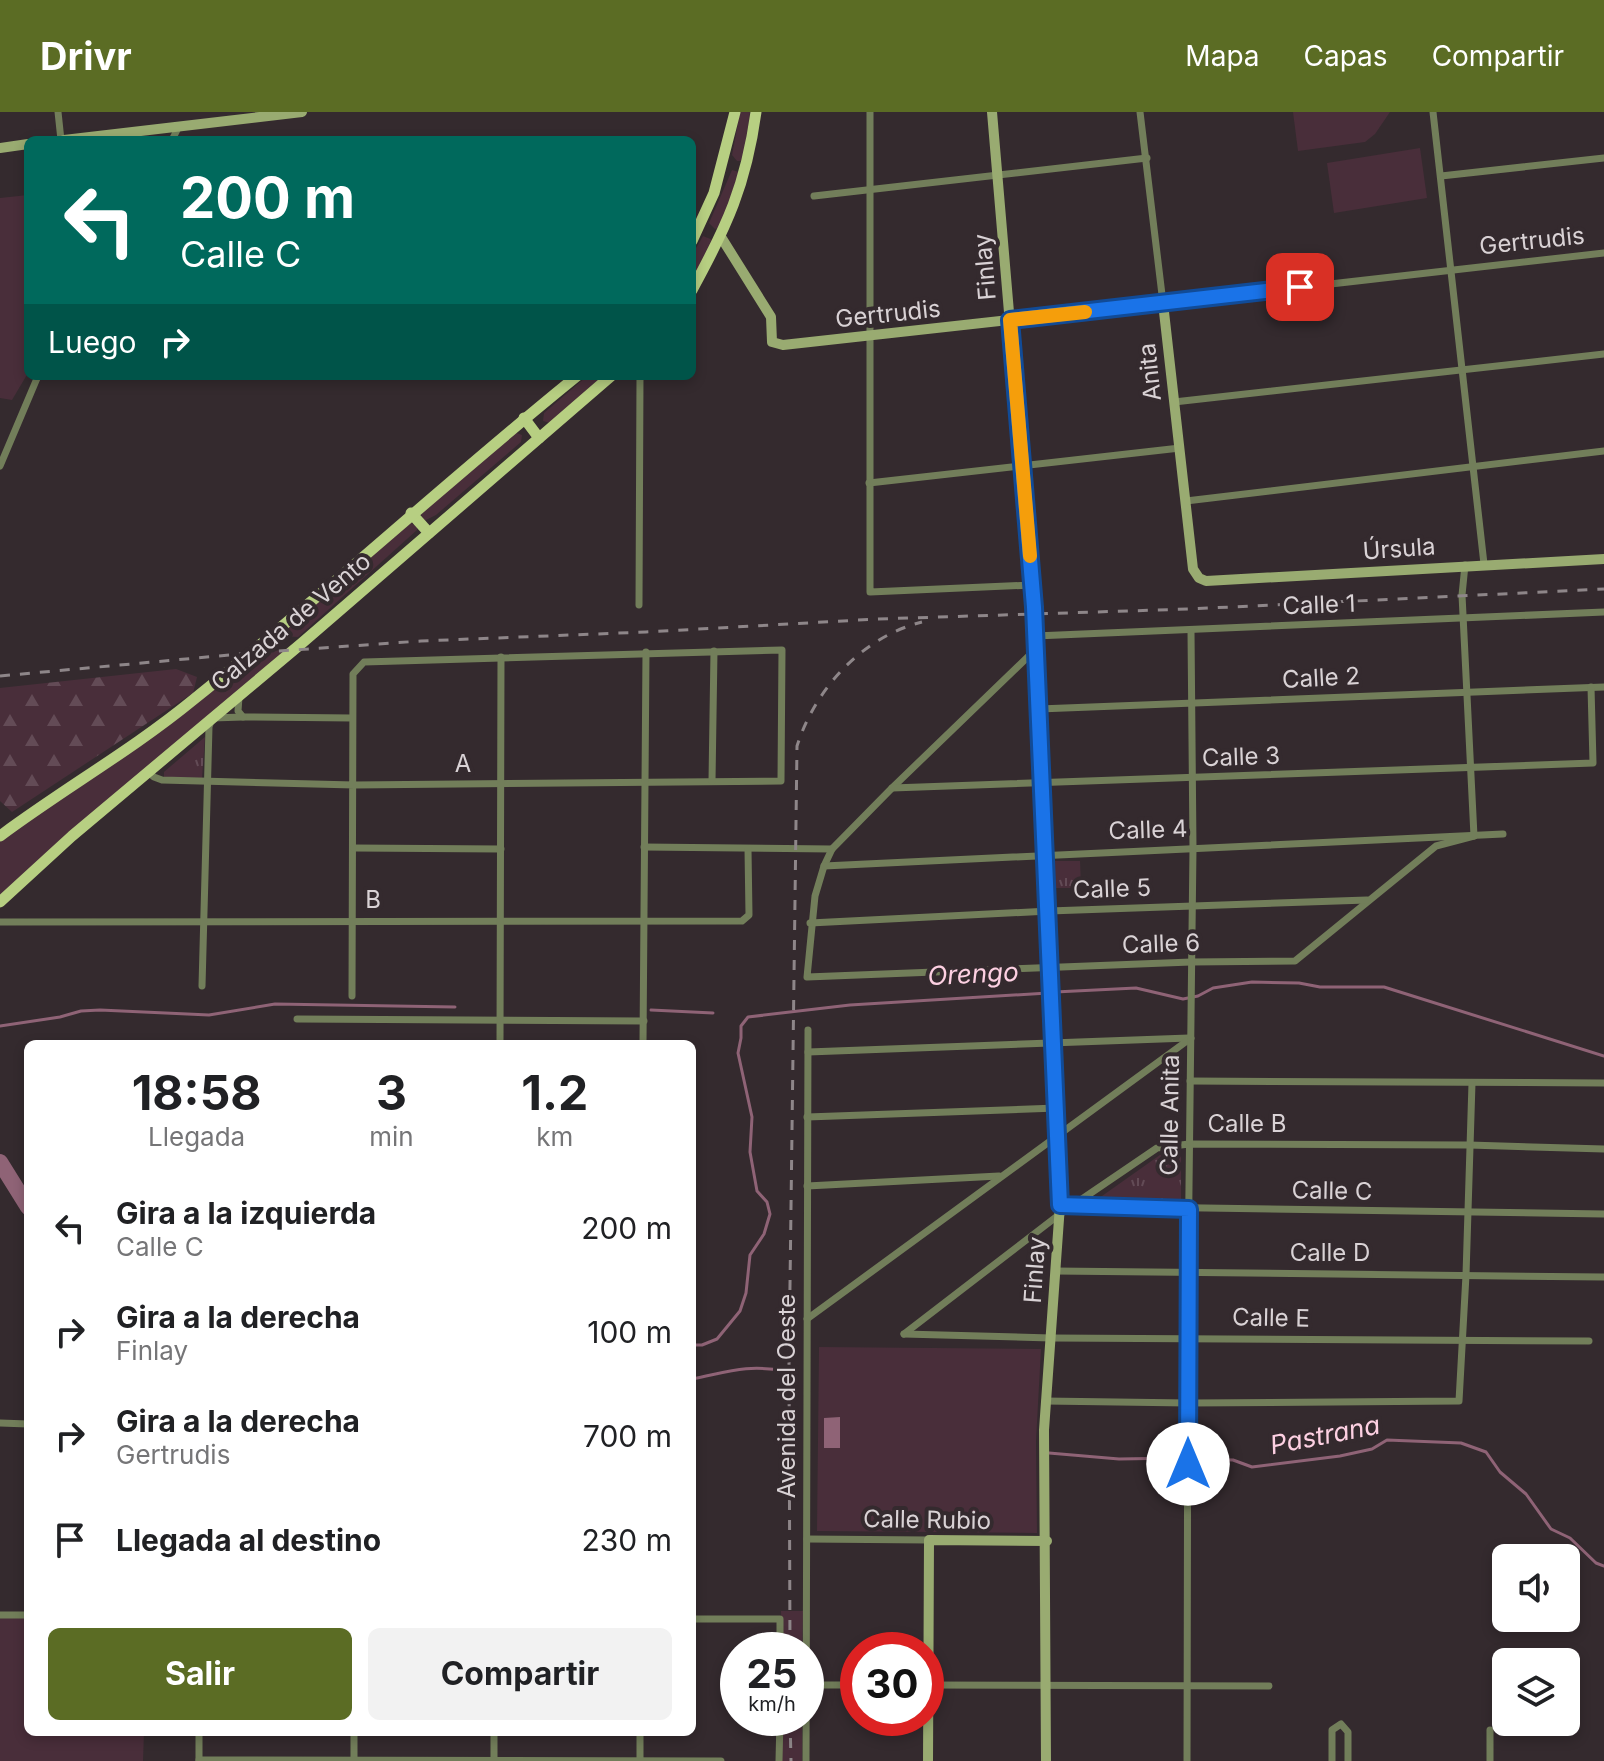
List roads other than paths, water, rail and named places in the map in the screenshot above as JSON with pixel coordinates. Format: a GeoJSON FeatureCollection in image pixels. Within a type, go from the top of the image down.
{"type":"FeatureCollection","features":[{"type":"Feature","properties":{"kind":"main road"},"geometry":{"type":"LineString","coordinates":[[696,234],[724,162],[735,112]]}},
{"type":"Feature","properties":{"kind":"main road"},"geometry":{"type":"LineString","coordinates":[[696,283],[721,237],[737,198],[756,112]]}},
{"type":"Feature","properties":{"kind":"main road"},"geometry":{"type":"LineString","coordinates":[[724,162],[746,168]]}},
{"type":"Feature","properties":{"kind":"main road"},"geometry":{"type":"LineString","coordinates":[[700,226],[721,237]]}},
{"type":"Feature","properties":{"kind":"main road","name":"Calzada de Vento"},"geometry":{"type":"LineString","coordinates":[[0,836],[116,758],[193,700],[572,380]]}},
{"type":"Feature","properties":{"kind":"main road","name":"Calzada de Vento"},"geometry":{"type":"LineString","coordinates":[[0,902],[606,380]]}},
{"type":"Feature","properties":{"kind":"main road"},"geometry":{"type":"LineString","coordinates":[[524,418],[539,438]]}},
{"type":"Feature","properties":{"kind":"main road"},"geometry":{"type":"LineString","coordinates":[[411,513],[429,533]]}},
{"type":"Feature","properties":{"kind":"street"},"geometry":{"type":"LineString","coordinates":[[58,112],[62,136]]}},
{"type":"Feature","properties":{"kind":"street"},"geometry":{"type":"LineString","coordinates":[[137,136],[179,126],[302,112]]}},
{"type":"Feature","properties":{"kind":"street"},"geometry":{"type":"LineString","coordinates":[[870,112],[870,592],[1032,585]]}},
{"type":"Feature","properties":{"kind":"street","name":"Finlay"},"geometry":{"type":"LineString","coordinates":[[992,112],[1032,585],[1064,1208],[1055,1271],[1045,1401],[1046,1761]]}},
{"type":"Feature","properties":{"kind":"street","name":"Anita"},"geometry":{"type":"LineString","coordinates":[[1140,112],[1193,569],[1199,578]]}},
{"type":"Feature","properties":{"kind":"street"},"geometry":{"type":"LineString","coordinates":[[1433,112],[1484,564]]}},
{"type":"Feature","properties":{"kind":"street"},"geometry":{"type":"LineString","coordinates":[[174,136],[179,126]]}},
{"type":"Feature","properties":{"kind":"street"},"geometry":{"type":"LineString","coordinates":[[0,148],[24,145]]}},
{"type":"Feature","properties":{"kind":"street"},"geometry":{"type":"LineString","coordinates":[[814,196],[1147,158]]}},
{"type":"Feature","properties":{"kind":"street"},"geometry":{"type":"LineString","coordinates":[[1441,176],[1604,158]]}},
{"type":"Feature","properties":{"kind":"street","name":"Gertrudis"},"geometry":{"type":"LineString","coordinates":[[721,237],[771,317],[772,342],[783,345],[1604,253]]}},
{"type":"Feature","properties":{"kind":"street"},"geometry":{"type":"LineString","coordinates":[[1174,402],[1604,354]]}},
{"type":"Feature","properties":{"kind":"street"},"geometry":{"type":"LineString","coordinates":[[0,466],[36,380]]}},
{"type":"Feature","properties":{"kind":"street"},"geometry":{"type":"LineString","coordinates":[[639,605],[640,380]]}},
{"type":"Feature","properties":{"kind":"street"},"geometry":{"type":"LineString","coordinates":[[869,483],[1180,448]]}},
{"type":"Feature","properties":{"kind":"street"},"geometry":{"type":"LineString","coordinates":[[1186,501],[1604,451]]}},
{"type":"Feature","properties":{"kind":"street","name":"Úrsula"},"geometry":{"type":"LineString","coordinates":[[1199,578],[1220,582],[1604,559]]}},
{"type":"Feature","properties":{"kind":"street"},"geometry":{"type":"LineString","coordinates":[[1465,565],[1462,595],[1474,836],[1503,834]]}},
{"type":"Feature","properties":{"kind":"street","name":"Calle 1"},"geometry":{"type":"LineString","coordinates":[[1035,636],[1604,612]]}},
{"type":"Feature","properties":{"kind":"street","name":"Calle Anita"},"geometry":{"type":"LineString","coordinates":[[1187,1761],[1193,848],[1191,631]]}},
{"type":"Feature","properties":{"kind":"street"},"geometry":{"type":"LineString","coordinates":[[810,923],[824,866],[832,849],[1036,649]]}},
{"type":"Feature","properties":{"kind":"street","name":"A"},"geometry":{"type":"LineString","coordinates":[[148,772],[162,780],[354,785],[781,781],[782,650],[714,651]]}},
{"type":"Feature","properties":{"kind":"street"},"geometry":{"type":"LineString","coordinates":[[352,996],[353,674],[364,662],[714,651],[712,781]]}},
{"type":"Feature","properties":{"kind":"street"},"geometry":{"type":"LineString","coordinates":[[643,1040],[646,652]]}},
{"type":"Feature","properties":{"kind":"street"},"geometry":{"type":"LineString","coordinates":[[500,1040],[501,657]]}},
{"type":"Feature","properties":{"kind":"street","name":"Calle 3"},"geometry":{"type":"LineString","coordinates":[[892,788],[1593,763],[1591,687]]}},
{"type":"Feature","properties":{"kind":"street","name":"Calle 2"},"geometry":{"type":"LineString","coordinates":[[1039,709],[1604,687]]}},
{"type":"Feature","properties":{"kind":"street"},"geometry":{"type":"LineString","coordinates":[[239,695],[238,711],[243,717]]}},
{"type":"Feature","properties":{"kind":"street"},"geometry":{"type":"LineString","coordinates":[[202,986],[209,727],[212,718],[352,718]]}},
{"type":"Feature","properties":{"kind":"street","name":"Calle 4"},"geometry":{"type":"LineString","coordinates":[[824,866],[1474,836]]}},
{"type":"Feature","properties":{"kind":"street","name":"Calle 6"},"geometry":{"type":"LineString","coordinates":[[810,923],[807,977],[1191,962],[1295,961],[1436,846],[1474,836]]}},
{"type":"Feature","properties":{"kind":"street"},"geometry":{"type":"LineString","coordinates":[[644,847],[832,849]]}},
{"type":"Feature","properties":{"kind":"street"},"geometry":{"type":"LineString","coordinates":[[354,848],[501,849]]}},
{"type":"Feature","properties":{"kind":"street","name":"B"},"geometry":{"type":"LineString","coordinates":[[0,922],[746,919],[749,915],[748,849]]}},
{"type":"Feature","properties":{"kind":"street","name":"Calle 5"},"geometry":{"type":"LineString","coordinates":[[810,923],[1367,900]]}},
{"type":"Feature","properties":{"kind":"street"},"geometry":{"type":"LineString","coordinates":[[297,1019],[644,1021]]}},
{"type":"Feature","properties":{"kind":"street","name":"Avenida del Oeste"},"geometry":{"type":"LineString","coordinates":[[807,1632],[808,1030]]}},
{"type":"Feature","properties":{"kind":"street"},"geometry":{"type":"LineString","coordinates":[[808,1052],[1191,1038]]}},
{"type":"Feature","properties":{"kind":"street"},"geometry":{"type":"LineString","coordinates":[[807,1319],[1191,1038]]}},
{"type":"Feature","properties":{"kind":"street"},"geometry":{"type":"LineString","coordinates":[[1190,1081],[1604,1083]]}},
{"type":"Feature","properties":{"kind":"street"},"geometry":{"type":"LineString","coordinates":[[1045,1401],[1459,1401],[1472,1083]]}},
{"type":"Feature","properties":{"kind":"street"},"geometry":{"type":"LineString","coordinates":[[807,1117],[1057,1108]]}},
{"type":"Feature","properties":{"kind":"street","name":"Calle B"},"geometry":{"type":"LineString","coordinates":[[904,1334],[1064,1208],[1157,1148],[1189,1144],[1604,1149]]}},
{"type":"Feature","properties":{"kind":"street"},"geometry":{"type":"LineString","coordinates":[[807,1186],[1002,1176]]}},
{"type":"Feature","properties":{"kind":"street","name":"Calle C"},"geometry":{"type":"LineString","coordinates":[[1064,1208],[1604,1214]]}},
{"type":"Feature","properties":{"kind":"street","name":"Calle D"},"geometry":{"type":"LineString","coordinates":[[1055,1271],[1604,1277]]}},
{"type":"Feature","properties":{"kind":"street","name":"Calle E"},"geometry":{"type":"LineString","coordinates":[[904,1334],[1051,1338],[1589,1341]]}},
{"type":"Feature","properties":{"kind":"street"},"geometry":{"type":"LineString","coordinates":[[0,1423],[24,1424]]}},
{"type":"Feature","properties":{"kind":"street","name":"Calle Rubio"},"geometry":{"type":"LineString","coordinates":[[807,1539],[1047,1541]]}},
{"type":"Feature","properties":{"kind":"street"},"geometry":{"type":"LineString","coordinates":[[928,1632],[929,1540]]}},
{"type":"Feature","properties":{"kind":"street"},"geometry":{"type":"LineString","coordinates":[[0,1615],[24,1615]]}},
{"type":"Feature","properties":{"kind":"street"},"geometry":{"type":"LineString","coordinates":[[696,1619],[780,1619],[780,1632]]}},
{"type":"Feature","properties":{"kind":"street"},"geometry":{"type":"LineString","coordinates":[[944,1685],[1269,1686]]}},
{"type":"Feature","properties":{"kind":"street"},"geometry":{"type":"LineString","coordinates":[[1332,1761],[1332,1730],[1341,1724],[1348,1732],[1348,1761]]}},
{"type":"Feature","properties":{"kind":"street"},"geometry":{"type":"LineString","coordinates":[[1490,1730],[1490,1761]]}},
{"type":"Feature","properties":{"kind":"street"},"geometry":{"type":"LineString","coordinates":[[199,1736],[199,1760],[721,1761]]}},
{"type":"Feature","properties":{"kind":"street"},"geometry":{"type":"LineString","coordinates":[[354,1736],[354,1760]]}},
{"type":"Feature","properties":{"kind":"street"},"geometry":{"type":"LineString","coordinates":[[494,1736],[494,1760]]}},
{"type":"Feature","properties":{"kind":"street"},"geometry":{"type":"LineString","coordinates":[[640,1736],[640,1760]]}},
{"type":"Feature","properties":{"kind":"street"},"geometry":{"type":"LineString","coordinates":[[779,1761],[780,1736]]}},
{"type":"Feature","properties":{"kind":"street","name":"Avenida del Oeste"},"geometry":{"type":"LineString","coordinates":[[806,1736],[806,1761]]}},
{"type":"Feature","properties":{"kind":"street"},"geometry":{"type":"LineString","coordinates":[[928,1736],[928,1761]]}},
{"type":"Feature","properties":{"kind":"waterway","name":"Orengo"},"geometry":{"type":"LineString","coordinates":[[1055,992],[1136,988],[1183,999],[1213,988],[1252,982],[1299,983],[1320,987],[1384,987],[1604,1056]]}},
{"type":"Feature","properties":{"kind":"waterway","name":"Orengo"},"geometry":{"type":"LineString","coordinates":[[696,1345],[717,1339],[740,1311],[746,1293],[750,1255],[764,1234],[770,1214],[767,1202],[757,1191],[750,1152],[752,1117],[738,1053],[741,1026],[748,1017],[850,1005],[1048,993]]}},
{"type":"Feature","properties":{"kind":"waterway"},"geometry":{"type":"LineString","coordinates":[[0,1026],[100,1010],[209,1015],[275,1004],[455,1007]]}},
{"type":"Feature","properties":{"kind":"waterway"},"geometry":{"type":"LineString","coordinates":[[651,1010],[713,1013]]}},
{"type":"Feature","properties":{"kind":"waterway","name":"Orengo"},"geometry":{"type":"LineString","coordinates":[[0,1162],[24,1201]]}},
{"type":"Feature","properties":{"kind":"waterway","name":"Pastrana"},"geometry":{"type":"LineString","coordinates":[[696,1378],[748,1369],[785,1371]]}},
{"type":"Feature","properties":{"kind":"waterway","name":"Pastrana"},"geometry":{"type":"LineString","coordinates":[[1196,1459],[1233,1460],[1252,1467],[1340,1456],[1372,1449],[1387,1440],[1461,1443],[1486,1452],[1500,1472],[1526,1494],[1551,1529],[1570,1538],[1596,1563],[1604,1566]]}},
{"type":"Feature","properties":{"kind":"waterway","name":"Pastrana"},"geometry":{"type":"LineString","coordinates":[[1049,1453],[1119,1459],[1179,1458]]}},
{"type":"Feature","properties":{"kind":"railway"},"geometry":{"type":"LineString","coordinates":[[0,676],[421,641],[1604,589]]}},
{"type":"Feature","properties":{"kind":"railway"},"geometry":{"type":"LineString","coordinates":[[790,1632],[789,1362],[797,746],[816,705],[844,668],[880,640],[922,622]]}},
{"type":"Feature","properties":{"kind":"railway"},"geometry":{"type":"LineString","coordinates":[[790,1736],[791,1761]]}}]}
